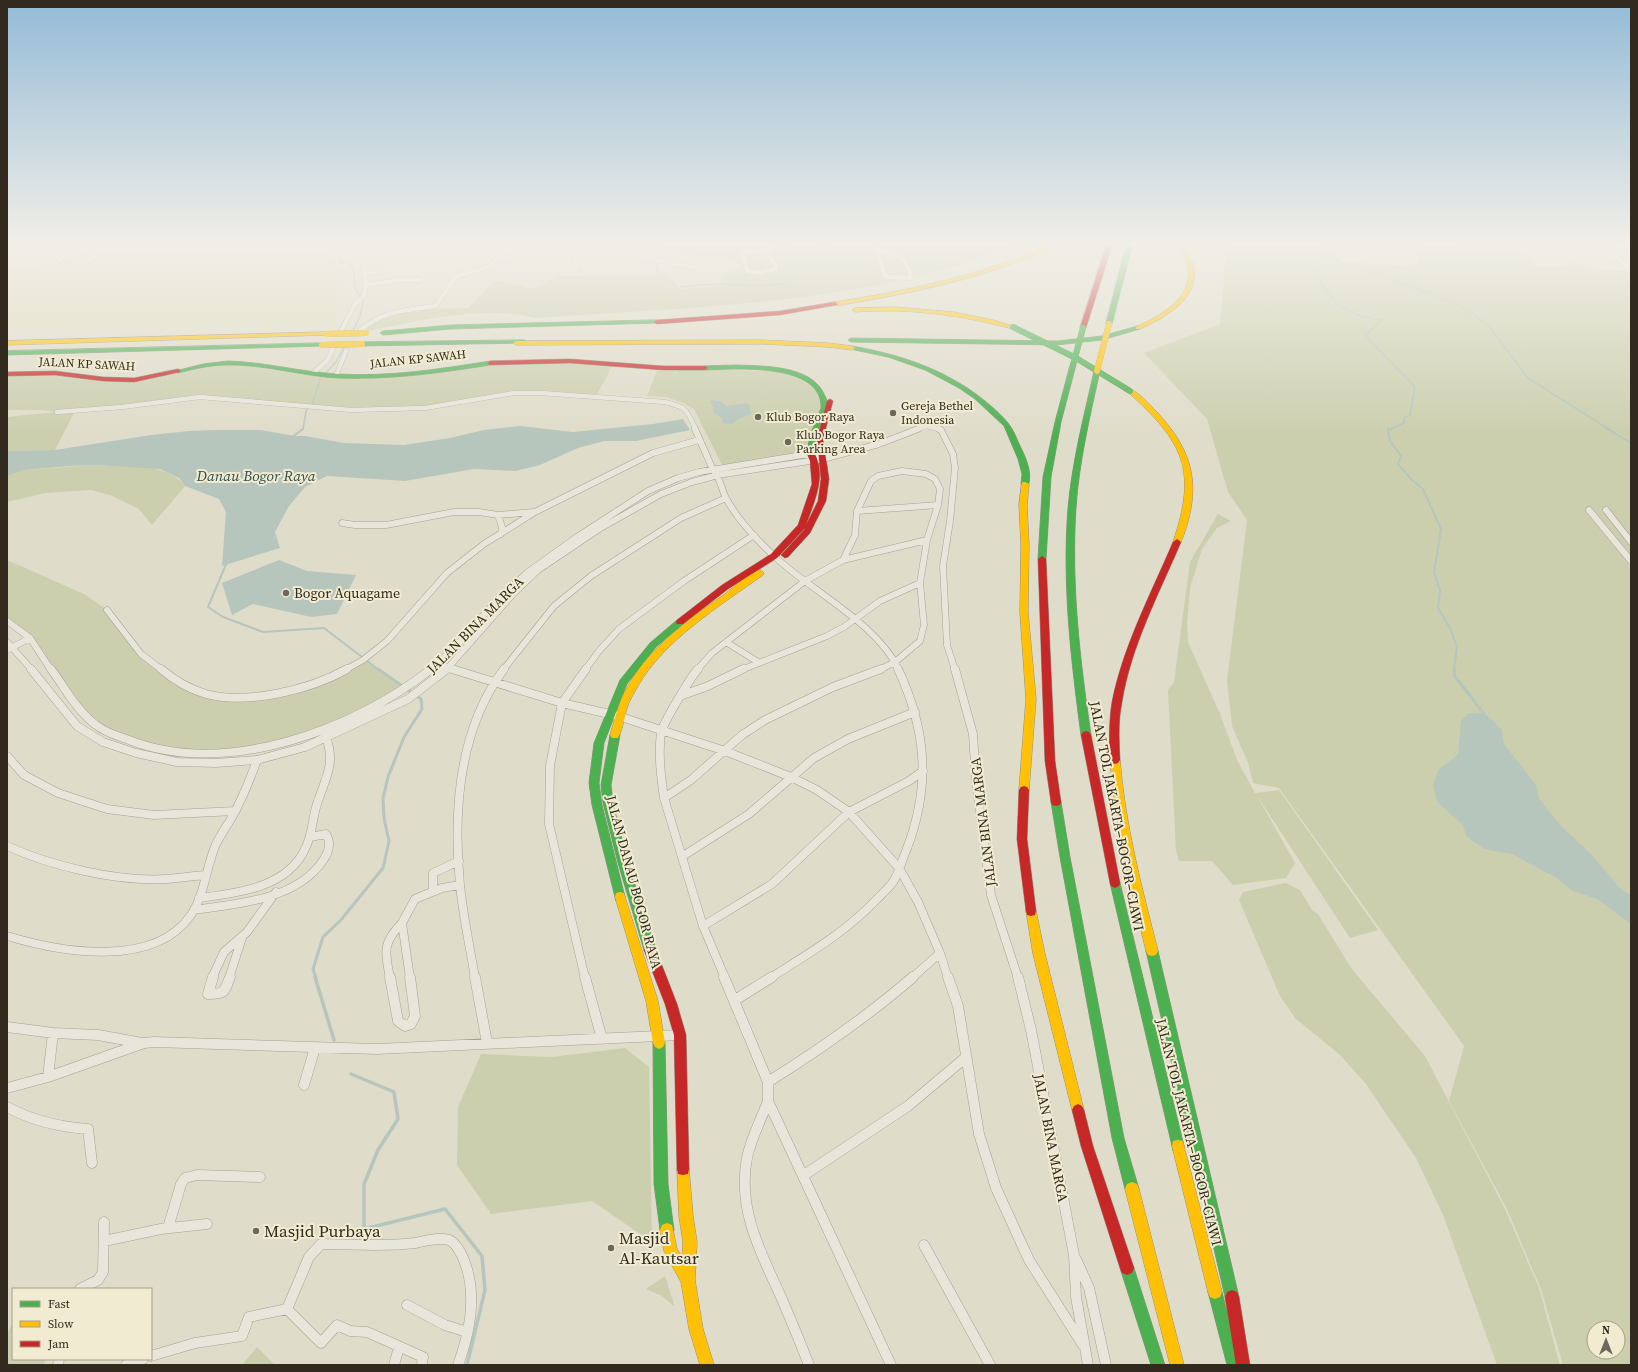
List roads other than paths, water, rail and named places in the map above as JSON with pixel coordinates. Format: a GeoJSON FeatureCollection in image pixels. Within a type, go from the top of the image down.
{"type":"FeatureCollection","features":[{"type":"Feature","properties":{"kind":"main road"},"geometry":{"type":"LineString","coordinates":[[383,333],[428,327],[601,325],[718,319],[780,313],[818,307]]}},
{"type":"Feature","properties":{"kind":"main road"},"geometry":{"type":"LineString","coordinates":[[7,343],[362,332],[444,338],[518,337],[633,326],[749,322],[861,309],[905,307]]}},
{"type":"Feature","properties":{"kind":"main road"},"geometry":{"type":"LineString","coordinates":[[906,307],[955,312],[1013,327],[1076,358],[1130,391],[1147,404],[1177,441],[1185,461],[1190,487],[1186,516],[1134,645],[1121,685],[1115,749],[1118,797],[1126,840],[1231,1289],[1243,1365]]}},
{"type":"Feature","properties":{"kind":"main road"},"geometry":{"type":"LineString","coordinates":[[1090,307],[1058,422],[1047,477],[1043,524],[1042,574],[1050,761],[1065,857],[1118,1138],[1146,1238],[1177,1365]]}},
{"type":"Feature","properties":{"kind":"main road","name":"JALAN TOL JAKARTA–BOGOR–CIAWI"},"geometry":{"type":"LineString","coordinates":[[1113,307],[1079,454],[1071,526],[1075,651],[1080,699],[1088,757],[1111,869],[1166,1102],[1234,1365]]}},
{"type":"Feature","properties":{"kind":"main road"},"geometry":{"type":"LineString","coordinates":[[516,343],[552,340],[705,337],[1036,344],[1091,340],[1117,335],[1140,327],[1174,307]]}},
{"type":"Feature","properties":{"kind":"main road"},"geometry":{"type":"LineString","coordinates":[[7,353],[362,344],[761,342],[828,345],[889,354],[938,373],[979,398],[1006,425],[1021,456],[1026,478],[1023,505],[1025,545],[1024,612],[1031,699],[1022,810],[1022,839],[1028,900],[1087,1146],[1158,1365]]}},
{"type":"Feature","properties":{"kind":"main road","name":"JALAN KP SAWAH"},"geometry":{"type":"LineString","coordinates":[[7,374],[54,373],[103,379],[134,380],[205,365],[254,364],[316,372],[334,376],[397,376],[491,363],[534,360],[570,361],[663,368],[762,368]]}},
{"type":"Feature","properties":{"kind":"main road","name":"JALAN DANAU BOGOR RAYA"},"geometry":{"type":"LineString","coordinates":[[706,1365],[696,1329],[688,1280],[690,1242],[686,1216],[682,1156],[680,1035],[671,1004],[646,939],[608,803],[606,785],[618,716],[642,670],[664,645],[698,616],[777,558],[802,526],[816,484],[817,457],[820,438],[830,407],[830,397],[827,389],[813,377],[801,371],[772,366],[762,368]]}},
{"type":"Feature","properties":{"kind":"main road","name":"JALAN DANAU BOGOR RAYA"},"geometry":{"type":"LineString","coordinates":[[688,1280],[671,1251],[665,1222],[661,1184],[659,1037],[652,1001],[620,896],[596,805],[594,783],[596,762],[599,743],[609,714],[623,682],[653,645],[714,596],[777,558]]}},
{"type":"Feature","properties":{"kind":"street"},"geometry":{"type":"LineString","coordinates":[[341,331],[353,307]]}},
{"type":"Feature","properties":{"kind":"street"},"geometry":{"type":"LineString","coordinates":[[362,332],[368,323],[390,312],[428,307]]}},
{"type":"Feature","properties":{"kind":"street"},"geometry":{"type":"LineString","coordinates":[[316,372],[327,361],[333,348]]}},
{"type":"Feature","properties":{"kind":"street"},"geometry":{"type":"LineString","coordinates":[[334,376],[346,351]]}},
{"type":"Feature","properties":{"kind":"street"},"geometry":{"type":"LineString","coordinates":[[57,412],[122,407],[182,398],[200,397],[351,410],[425,408],[520,393],[541,393],[654,401],[682,406],[686,410],[713,470],[718,475],[726,498],[735,513],[777,558],[854,619],[879,641],[895,662],[909,692],[915,712],[922,747],[923,770],[921,799],[916,826],[894,881],[884,893],[841,932],[735,1000]]}},
{"type":"Feature","properties":{"kind":"street","name":"JALAN BINA MARGA"},"geometry":{"type":"LineString","coordinates":[[9,646],[25,661],[65,713],[77,726],[103,742],[136,753],[177,762],[216,763],[257,760],[305,747],[422,676],[437,665],[506,591],[558,549],[635,499],[660,486],[679,478],[713,470],[840,455],[893,440],[927,426],[941,430],[952,454],[955,468],[950,521],[943,566],[947,645],[966,703],[973,734],[976,780],[988,880],[1007,948],[1021,986],[1031,1030],[1074,1255],[1076,1297],[1088,1365]]}},
{"type":"Feature","properties":{"kind":"street"},"geometry":{"type":"LineString","coordinates":[[107,610],[141,654],[177,682],[206,694],[249,697],[287,693],[333,677],[363,660],[387,640],[447,573],[484,544],[535,512],[653,453],[699,440]]}},
{"type":"Feature","properties":{"kind":"street","name":"JALAN BINA MARGA"},"geometry":{"type":"LineString","coordinates":[[7,621],[30,638],[84,717],[103,731],[136,743],[179,752],[224,753],[247,751],[326,734],[408,699],[449,668],[514,593],[549,562],[599,529],[661,494],[678,487],[718,475],[817,457]]}},
{"type":"Feature","properties":{"kind":"street"},"geometry":{"type":"LineString","coordinates":[[664,798],[691,780],[725,751],[742,734],[765,720],[833,687],[877,672],[895,662],[920,640],[924,625],[920,583],[927,540],[938,504],[940,488],[935,479],[922,473],[902,471],[878,476],[871,481],[857,511],[855,535],[843,560]]}},
{"type":"Feature","properties":{"kind":"street"},"geometry":{"type":"LineString","coordinates":[[487,1043],[482,1024],[460,885],[458,829],[460,775],[478,715],[495,681],[532,632],[554,606],[591,576],[681,518],[726,498]]}},
{"type":"Feature","properties":{"kind":"street"},"geometry":{"type":"LineString","coordinates":[[857,511],[938,504]]}},
{"type":"Feature","properties":{"kind":"street"},"geometry":{"type":"LineString","coordinates":[[1589,510],[1614,537],[1631,560]]}},
{"type":"Feature","properties":{"kind":"street"},"geometry":{"type":"LineString","coordinates":[[1606,510],[1631,542]]}},
{"type":"Feature","properties":{"kind":"street"},"geometry":{"type":"LineString","coordinates":[[342,523],[355,525],[386,525],[454,512],[479,512],[498,515],[535,512]]}},
{"type":"Feature","properties":{"kind":"street"},"geometry":{"type":"LineString","coordinates":[[498,515],[502,527],[501,534]]}},
{"type":"Feature","properties":{"kind":"street"},"geometry":{"type":"LineString","coordinates":[[602,1039],[577,948],[549,824],[550,766],[562,703],[599,651],[619,629],[684,581],[754,535]]}},
{"type":"Feature","properties":{"kind":"street"},"geometry":{"type":"LineString","coordinates":[[809,1365],[782,1299],[762,1258],[745,1207],[746,1166],[755,1133],[768,1101],[768,1082],[704,926],[664,798],[660,772],[662,732],[690,678],[712,653],[805,581],[843,560],[927,540]]}},
{"type":"Feature","properties":{"kind":"street"},"geometry":{"type":"LineString","coordinates":[[680,696],[708,686],[758,662],[827,636],[880,601],[920,583]]}},
{"type":"Feature","properties":{"kind":"street"},"geometry":{"type":"LineString","coordinates":[[9,646],[30,638]]}},
{"type":"Feature","properties":{"kind":"street"},"geometry":{"type":"LineString","coordinates":[[726,642],[758,662]]}},
{"type":"Feature","properties":{"kind":"street"},"geometry":{"type":"LineString","coordinates":[[437,665],[495,681],[562,703],[618,716],[662,732],[725,751],[791,777],[817,790],[849,812],[899,868],[918,902],[940,953],[958,1006],[979,1134],[996,1188],[1029,1260],[1084,1347]]}},
{"type":"Feature","properties":{"kind":"street"},"geometry":{"type":"LineString","coordinates":[[683,856],[749,814],[814,758],[848,739],[915,712]]}},
{"type":"Feature","properties":{"kind":"street"},"geometry":{"type":"LineString","coordinates":[[199,898],[230,894],[261,886],[291,871],[305,851],[310,837],[317,803],[331,766],[330,746],[326,734]]}},
{"type":"Feature","properties":{"kind":"street"},"geometry":{"type":"LineString","coordinates":[[7,756],[24,775],[58,793],[108,809],[154,815],[235,811]]}},
{"type":"Feature","properties":{"kind":"street"},"geometry":{"type":"LineString","coordinates":[[7,936],[40,945],[92,951],[133,949],[166,939],[182,926],[194,910],[213,851],[235,811],[257,760]]}},
{"type":"Feature","properties":{"kind":"street"},"geometry":{"type":"LineString","coordinates":[[704,926],[772,884],[849,812],[909,781],[923,770]]}},
{"type":"Feature","properties":{"kind":"street"},"geometry":{"type":"LineString","coordinates":[[194,910],[235,904],[276,892],[307,879],[321,867],[328,852],[329,839],[326,834],[310,837]]}},
{"type":"Feature","properties":{"kind":"street"},"geometry":{"type":"LineString","coordinates":[[7,846],[27,855],[101,874],[131,878],[165,879],[206,875]]}},
{"type":"Feature","properties":{"kind":"street"},"geometry":{"type":"LineString","coordinates":[[433,891],[433,873],[459,861]]}},
{"type":"Feature","properties":{"kind":"street"},"geometry":{"type":"LineString","coordinates":[[402,923],[415,1016],[413,1022],[407,1026],[403,1026],[398,1021],[385,951],[386,944],[392,933],[402,923],[412,901],[433,891],[449,886],[460,885]]}},
{"type":"Feature","properties":{"kind":"street"},"geometry":{"type":"LineString","coordinates":[[242,938],[224,952],[213,976],[208,994],[220,994],[225,991],[242,938],[276,892]]}},
{"type":"Feature","properties":{"kind":"street"},"geometry":{"type":"LineString","coordinates":[[768,1082],[815,1053],[883,1004],[940,953]]}},
{"type":"Feature","properties":{"kind":"street"},"geometry":{"type":"LineString","coordinates":[[7,1027],[53,1033],[98,1035],[144,1043],[178,1042],[315,1048],[377,1048],[680,1035]]}},
{"type":"Feature","properties":{"kind":"street"},"geometry":{"type":"LineString","coordinates":[[48,1077],[53,1033]]}},
{"type":"Feature","properties":{"kind":"street"},"geometry":{"type":"LineString","coordinates":[[7,1088],[48,1077],[144,1043]]}},
{"type":"Feature","properties":{"kind":"street"},"geometry":{"type":"LineString","coordinates":[[304,1085],[315,1048]]}},
{"type":"Feature","properties":{"kind":"street"},"geometry":{"type":"LineString","coordinates":[[804,1175],[884,1124],[943,1080],[966,1058]]}},
{"type":"Feature","properties":{"kind":"street"},"geometry":{"type":"LineString","coordinates":[[768,1101],[804,1175],[891,1365]]}},
{"type":"Feature","properties":{"kind":"street"},"geometry":{"type":"LineString","coordinates":[[7,1107],[22,1115],[61,1127],[88,1129],[92,1163]]}},
{"type":"Feature","properties":{"kind":"street"},"geometry":{"type":"LineString","coordinates":[[168,1228],[181,1184],[185,1178],[197,1175],[260,1177]]}},
{"type":"Feature","properties":{"kind":"street"},"geometry":{"type":"LineString","coordinates":[[82,1288],[95,1283],[101,1276],[104,1264],[104,1222]]}},
{"type":"Feature","properties":{"kind":"street"},"geometry":{"type":"LineString","coordinates":[[104,1241],[168,1228],[207,1224]]}},
{"type":"Feature","properties":{"kind":"street"},"geometry":{"type":"LineString","coordinates":[[287,1309],[299,1285],[308,1261],[316,1247],[321,1244],[407,1244],[446,1240],[451,1241],[458,1247],[467,1270],[472,1302],[467,1332],[458,1365]]}},
{"type":"Feature","properties":{"kind":"street"},"geometry":{"type":"LineString","coordinates":[[924,1245],[990,1365]]}},
{"type":"Feature","properties":{"kind":"street"},"geometry":{"type":"LineString","coordinates":[[1074,1255],[1089,1288],[1106,1365]]}},
{"type":"Feature","properties":{"kind":"street"},"geometry":{"type":"LineString","coordinates":[[407,1305],[445,1325],[467,1332]]}},
{"type":"Feature","properties":{"kind":"street"},"geometry":{"type":"LineString","coordinates":[[287,1309],[321,1343],[338,1325],[350,1331],[367,1332],[423,1357],[422,1365]]}},
{"type":"Feature","properties":{"kind":"street"},"geometry":{"type":"LineString","coordinates":[[152,1356],[195,1343],[242,1336],[247,1320],[251,1316],[287,1309]]}},
{"type":"Feature","properties":{"kind":"street"},"geometry":{"type":"LineString","coordinates":[[394,1365],[399,1347]]}},
{"type":"Feature","properties":{"kind":"street"},"geometry":{"type":"LineString","coordinates":[[126,1365],[140,1360]]}},
{"type":"Feature","properties":{"kind":"water"},"geometry":{"type":"Polygon","coordinates":[[[712,400],[720,401],[727,406],[748,403],[752,414],[740,418],[732,424],[723,423],[722,418],[713,412],[714,408],[710,402],[712,400]]]}},
{"type":"Feature","properties":{"kind":"water","name":"Danau Bogor Raya"},"geometry":{"type":"Polygon","coordinates":[[[683,419],[690,430],[636,441],[604,441],[578,448],[540,465],[516,471],[474,469],[405,481],[327,476],[305,487],[289,506],[275,532],[280,548],[222,566],[226,512],[219,499],[185,486],[179,478],[160,469],[96,465],[71,466],[23,470],[7,476],[7,451],[55,450],[151,435],[189,431],[261,430],[344,443],[404,445],[450,438],[484,430],[520,426],[573,432],[653,424],[683,419]]]}},
{"type":"Feature","properties":{"kind":"water","name":"Bogor Aquagame"},"geometry":{"type":"Polygon","coordinates":[[[279,560],[307,571],[356,575],[337,614],[311,617],[253,604],[232,615],[222,583],[279,560]]]}},
{"type":"Feature","properties":{"kind":"water"},"geometry":{"type":"Polygon","coordinates":[[[1469,713],[1484,714],[1492,719],[1502,730],[1504,744],[1536,785],[1539,799],[1563,828],[1589,852],[1621,889],[1631,896],[1631,924],[1597,899],[1573,891],[1555,877],[1512,854],[1484,849],[1466,836],[1463,825],[1437,802],[1433,785],[1438,771],[1458,754],[1461,721],[1469,713]]]}},
{"type":"Feature","properties":{"kind":"waterway"},"geometry":{"type":"LineString","coordinates":[[353,331],[360,316],[362,307]]}},
{"type":"Feature","properties":{"kind":"waterway"},"geometry":{"type":"LineString","coordinates":[[1342,307],[1355,314],[1367,318],[1382,320],[1365,335],[1415,387],[1410,415],[1404,418],[1404,423],[1388,430]]}},
{"type":"Feature","properties":{"kind":"waterway"},"geometry":{"type":"LineString","coordinates":[[1462,307],[1488,325],[1528,378],[1610,430]]}},
{"type":"Feature","properties":{"kind":"waterway"},"geometry":{"type":"LineString","coordinates":[[303,429],[306,411],[313,403],[320,379],[336,362],[344,347]]}},
{"type":"Feature","properties":{"kind":"waterway"},"geometry":{"type":"LineString","coordinates":[[292,437],[303,429]]}},
{"type":"Feature","properties":{"kind":"waterway"},"geometry":{"type":"LineString","coordinates":[[1608,429],[1631,443]]}},
{"type":"Feature","properties":{"kind":"waterway"},"geometry":{"type":"LineString","coordinates":[[1388,430],[1390,441],[1401,456],[1398,464],[1412,480],[1423,489],[1441,529],[1434,573],[1440,590],[1438,608],[1450,628],[1457,646],[1454,670]]}},
{"type":"Feature","properties":{"kind":"waterway"},"geometry":{"type":"LineString","coordinates":[[227,562],[208,607],[223,617],[263,632],[324,628],[379,670]]}},
{"type":"Feature","properties":{"kind":"waterway"},"geometry":{"type":"LineString","coordinates":[[316,978],[313,969],[323,937],[341,920],[383,868],[389,841],[384,818],[383,798],[388,777],[404,737],[422,709],[421,699],[378,669]]}},
{"type":"Feature","properties":{"kind":"waterway"},"geometry":{"type":"LineString","coordinates":[[1455,669],[1454,675],[1484,714]]}},
{"type":"Feature","properties":{"kind":"waterway"},"geometry":{"type":"LineString","coordinates":[[315,977],[334,1040]]}},
{"type":"Feature","properties":{"kind":"waterway"},"geometry":{"type":"LineString","coordinates":[[351,1074],[394,1092],[398,1119],[378,1150],[364,1184],[364,1229],[445,1209],[482,1256],[485,1290],[467,1365]]}},
{"type":"Feature","properties":{"kind":"place","name":"Gereja Bethel Indonesia"},"geometry":{"type":"Point","coordinates":[893,413]}},
{"type":"Feature","properties":{"kind":"place","name":"Klub Bogor Raya"},"geometry":{"type":"Point","coordinates":[758,417]}},
{"type":"Feature","properties":{"kind":"place","name":"Klub Bogor Raya Parking Area"},"geometry":{"type":"Point","coordinates":[788,442]}},
{"type":"Feature","properties":{"kind":"place","name":"Bogor Aquagame"},"geometry":{"type":"Point","coordinates":[286,593]}},
{"type":"Feature","properties":{"kind":"place","name":"Masjid Purbaya"},"geometry":{"type":"Point","coordinates":[256,1231]}},
{"type":"Feature","properties":{"kind":"place","name":"Masjid Al-Kautsar"},"geometry":{"type":"Point","coordinates":[611,1248]}}]}
